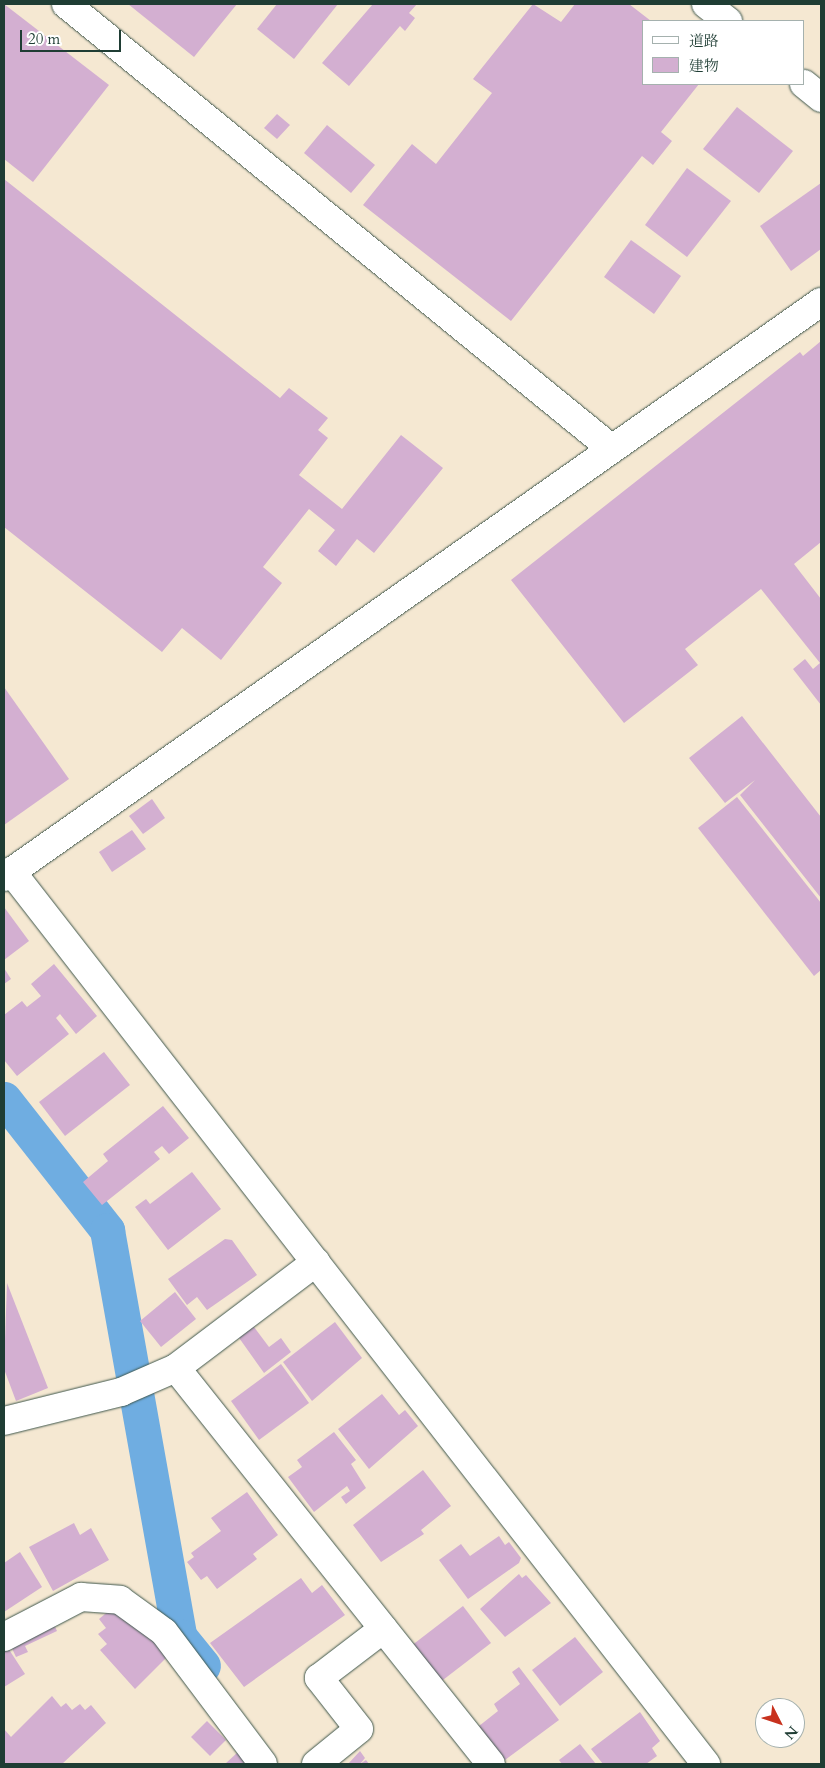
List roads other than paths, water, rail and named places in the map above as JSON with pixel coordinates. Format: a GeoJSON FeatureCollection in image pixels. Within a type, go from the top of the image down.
{"type":"FeatureCollection","features":[{"type":"Feature","properties":{"kind":"street"},"geometry":{"type":"LineString","coordinates":[[66,4],[612,449]]}},
{"type":"Feature","properties":{"kind":"street"},"geometry":{"type":"LineString","coordinates":[[706,4],[727,20]]}},
{"type":"Feature","properties":{"kind":"street"},"geometry":{"type":"LineString","coordinates":[[805,85],[821,98]]}},
{"type":"Feature","properties":{"kind":"street"},"geometry":{"type":"LineString","coordinates":[[706,1764],[316,1262],[8,874],[821,302]]}},
{"type":"Feature","properties":{"kind":"street"},"geometry":{"type":"LineString","coordinates":[[4,1421],[121,1392],[176,1368],[316,1262]]}},
{"type":"Feature","properties":{"kind":"street"},"geometry":{"type":"LineString","coordinates":[[176,1368],[491,1764]]}},
{"type":"Feature","properties":{"kind":"street"},"geometry":{"type":"LineString","coordinates":[[4,1637],[81,1597],[120,1600],[164,1632],[263,1764]]}},
{"type":"Feature","properties":{"kind":"street"},"geometry":{"type":"LineString","coordinates":[[316,1764],[359,1729],[319,1678],[383,1629]]}},
{"type":"Feature","properties":{"kind":"waterway"},"geometry":{"type":"LineString","coordinates":[[4,1099],[107,1230],[179,1636],[203,1666]]}}]}
